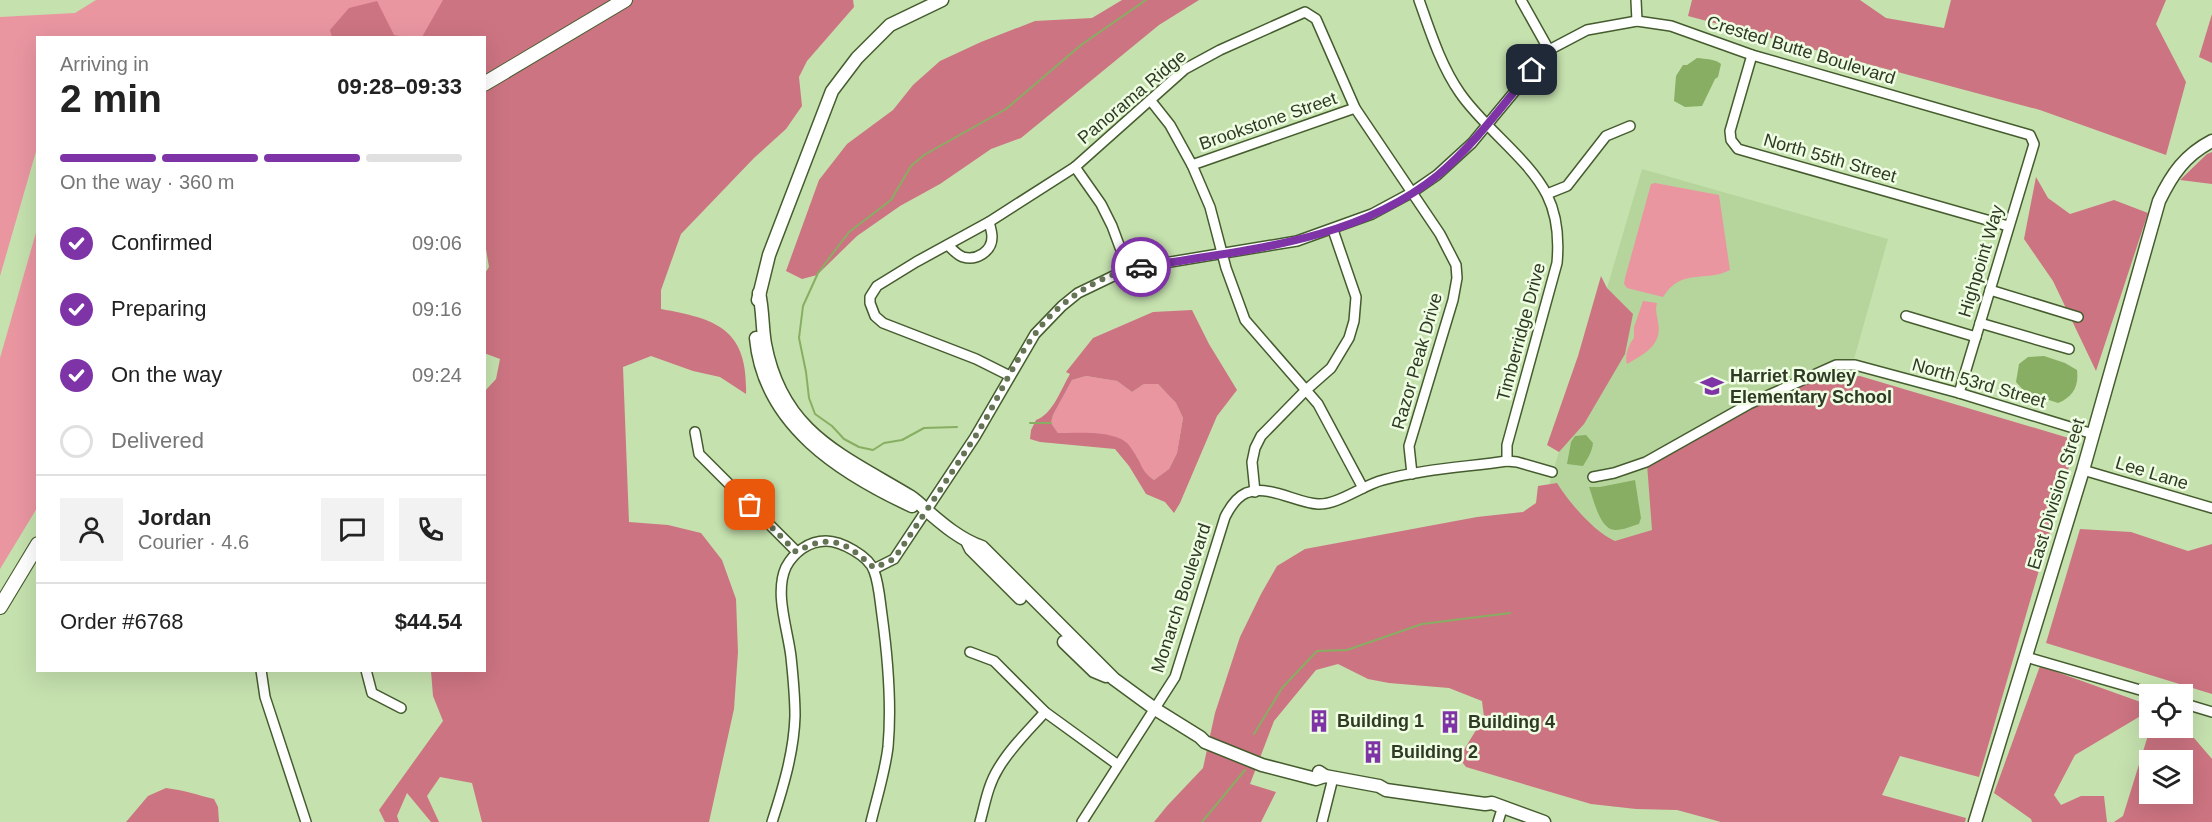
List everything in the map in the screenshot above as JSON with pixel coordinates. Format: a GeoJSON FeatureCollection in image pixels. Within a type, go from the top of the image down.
{"type":"FeatureCollection","features":[{"type":"Feature","properties":{"kind":"main road"},"geometry":{"type":"LineString","coordinates":[[486,83],[625,0]]}},
{"type":"Feature","properties":{"kind":"main road"},"geometry":{"type":"LineString","coordinates":[[0,607],[36,547]]}},
{"type":"Feature","properties":{"kind":"street"},"geometry":{"type":"LineString","coordinates":[[942,0],[890,25],[857,58],[832,92],[769,255],[759,293],[763,309],[765,343],[771,366],[787,401],[798,418],[835,453],[914,499],[968,542],[971,549],[1094,672],[1113,679],[1200,737],[1212,738],[1266,759],[1321,772],[1329,777],[1379,786],[1386,790],[1497,805],[1544,822],[1550,822]]}},
{"type":"Feature","properties":{"kind":"street","name":"Timberridge Drive"},"geometry":{"type":"LineString","coordinates":[[1419,0],[1434,42],[1459,91],[1486,125],[1523,162],[1547,194],[1558,236],[1557,262],[1507,445],[1507,462]]}},
{"type":"Feature","properties":{"kind":"street"},"geometry":{"type":"LineString","coordinates":[[1521,0],[1550,50]]}},
{"type":"Feature","properties":{"kind":"street"},"geometry":{"type":"LineString","coordinates":[[1636,0],[1636,21]]}},
{"type":"Feature","properties":{"kind":"street","name":"Panorama Ridge"},"geometry":{"type":"LineString","coordinates":[[1011,376],[976,359],[883,323],[871,310],[870,297],[877,286],[989,222],[1075,166],[1185,69],[1220,50],[1305,12]]}},
{"type":"Feature","properties":{"kind":"street","name":"Razor Peak Drive"},"geometry":{"type":"LineString","coordinates":[[1305,12],[1316,19],[1355,108],[1440,234],[1456,265],[1453,300],[1409,446],[1412,474]]}},
{"type":"Feature","properties":{"kind":"street","name":"Crested Butte Boulevard"},"geometry":{"type":"LineString","coordinates":[[874,568],[894,559],[975,437],[1035,334],[1062,306],[1093,285],[1128,270],[1297,241],[1372,214],[1411,194],[1437,175],[1472,142],[1550,50],[1587,30],[1636,21],[1671,26],[1752,54],[2030,135],[2033,138]]}},
{"type":"Feature","properties":{"kind":"street","name":"North 55th Street"},"geometry":{"type":"LineString","coordinates":[[1752,54],[1730,131],[1731,140],[1738,149],[2008,226]]}},
{"type":"Feature","properties":{"kind":"street"},"geometry":{"type":"LineString","coordinates":[[1151,101],[1170,125],[1192,165],[1210,207],[1222,253],[1245,320],[1318,404],[1363,488]]}},
{"type":"Feature","properties":{"kind":"street","name":"Brookstone Street"},"geometry":{"type":"LineString","coordinates":[[1192,165],[1355,108]]}},
{"type":"Feature","properties":{"kind":"street"},"geometry":{"type":"LineString","coordinates":[[1547,194],[1567,186],[1606,136],[1630,126]]}},
{"type":"Feature","properties":{"kind":"street","name":"Highpoint Way"},"geometry":{"type":"LineString","coordinates":[[1959,393],[2034,144],[2033,138]]}},
{"type":"Feature","properties":{"kind":"street","name":"East Division Street"},"geometry":{"type":"LineString","coordinates":[[1975,822],[2083,470],[2159,201],[2171,176],[2196,149],[2212,141]]}},
{"type":"Feature","properties":{"kind":"street"},"geometry":{"type":"LineString","coordinates":[[1075,166],[1101,204],[1112,226],[1128,270]]}},
{"type":"Feature","properties":{"kind":"street"},"geometry":{"type":"LineString","coordinates":[[948,245],[957,254],[966,258],[983,254],[990,246],[992,236],[989,222]]}},
{"type":"Feature","properties":{"kind":"street"},"geometry":{"type":"LineString","coordinates":[[1332,230],[1356,297],[1354,321],[1349,338],[1331,368],[1261,436],[1252,462],[1255,492],[1266,491],[1317,504],[1327,504],[1382,480],[1412,474],[1507,462],[1517,462],[1552,472]]}},
{"type":"Feature","properties":{"kind":"street"},"geometry":{"type":"LineString","coordinates":[[1990,290],[2078,317]]}},
{"type":"Feature","properties":{"kind":"street"},"geometry":{"type":"LineString","coordinates":[[1906,316],[1976,337]]}},
{"type":"Feature","properties":{"kind":"street"},"geometry":{"type":"LineString","coordinates":[[1980,323],[2069,349]]}},
{"type":"Feature","properties":{"kind":"street","name":"North 53rd Street"},"geometry":{"type":"LineString","coordinates":[[1593,477],[1614,473],[1646,462],[1749,404],[1836,364],[1855,365],[1959,393],[2093,434]]}},
{"type":"Feature","properties":{"kind":"street"},"geometry":{"type":"LineString","coordinates":[[695,432],[699,454],[796,552]]}},
{"type":"Feature","properties":{"kind":"street","name":"Lee Lane"},"geometry":{"type":"LineString","coordinates":[[2083,470],[2212,507]]}},
{"type":"Feature","properties":{"kind":"street","name":"Monarch Boulevard"},"geometry":{"type":"LineString","coordinates":[[1082,822],[1175,677],[1225,517],[1230,508],[1245,494],[1255,492]]}},
{"type":"Feature","properties":{"kind":"street"},"geometry":{"type":"LineString","coordinates":[[772,822],[789,762],[795,717],[791,658],[782,590],[786,567],[796,552],[814,543],[827,541],[841,544],[857,552],[874,568],[887,651],[891,712],[887,749],[871,822]]}},
{"type":"Feature","properties":{"kind":"street"},"geometry":{"type":"LineString","coordinates":[[970,652],[994,661],[1046,712],[1118,765]]}},
{"type":"Feature","properties":{"kind":"street"},"geometry":{"type":"LineString","coordinates":[[2026,657],[2139,690]]}},
{"type":"Feature","properties":{"kind":"street"},"geometry":{"type":"LineString","coordinates":[[261,672],[265,697],[306,822]]}},
{"type":"Feature","properties":{"kind":"street"},"geometry":{"type":"LineString","coordinates":[[367,672],[372,693],[402,708]]}},
{"type":"Feature","properties":{"kind":"street"},"geometry":{"type":"LineString","coordinates":[[2193,706],[2212,712]]}},
{"type":"Feature","properties":{"kind":"street"},"geometry":{"type":"LineString","coordinates":[[980,822],[989,787],[998,769],[1046,712]]}},
{"type":"Feature","properties":{"kind":"street"},"geometry":{"type":"LineString","coordinates":[[1322,822],[1329,777]]}},
{"type":"Feature","properties":{"kind":"street"},"geometry":{"type":"LineString","coordinates":[[1497,805],[1498,822]]}},
{"type":"Feature","properties":{"kind":"shaded area"},"geometry":{"type":"Polygon","coordinates":[[[96,0],[594,0],[486,37],[36,36],[36,151],[0,276],[0,17],[75,13],[96,0]]]}},
{"type":"Feature","properties":{"kind":"shaded area"},"geometry":{"type":"Polygon","coordinates":[[[443,0],[853,0],[854,7],[807,61],[799,77],[802,106],[786,129],[754,158],[681,234],[661,290],[661,309],[698,317],[713,323],[735,341],[745,372],[746,394],[720,377],[693,371],[651,356],[623,367],[629,522],[668,525],[701,533],[722,560],[736,599],[738,652],[734,709],[709,822],[482,822],[472,783],[440,777],[427,796],[439,822],[431,822],[407,793],[397,816],[399,822],[385,822],[379,810],[443,721],[433,696],[431,672],[486,672],[486,390],[496,379],[500,359],[486,354],[486,272],[489,267],[486,249],[486,36],[423,36],[443,0]]]}},
{"type":"Feature","properties":{"kind":"shaded area"},"geometry":{"type":"Polygon","coordinates":[[[1122,0],[1199,0],[1159,25],[1021,138],[991,149],[857,236],[817,275],[802,279],[786,271],[819,180],[847,144],[893,110],[913,85],[940,61],[1035,21],[1092,18],[1122,0]]]}},
{"type":"Feature","properties":{"kind":"shaded area"},"geometry":{"type":"Polygon","coordinates":[[[1692,0],[1860,0],[1886,18],[1944,28],[1951,0],[2166,0],[2156,24],[2186,82],[2166,155],[2040,110],[1688,16],[1692,0]]]}},
{"type":"Feature","properties":{"kind":"shaded area"},"geometry":{"type":"Polygon","coordinates":[[[377,1],[394,35],[400,36],[332,36],[330,30],[349,8],[377,1]]]}},
{"type":"Feature","properties":{"kind":"shaded area"},"geometry":{"type":"Polygon","coordinates":[[[2212,14],[2212,63],[2199,57],[2212,14]]]}},
{"type":"Feature","properties":{"kind":"shaded area"},"geometry":{"type":"Polygon","coordinates":[[[1697,58],[1713,60],[1721,64],[1718,77],[1702,106],[1685,107],[1674,101],[1676,76],[1683,65],[1697,58]]]}},
{"type":"Feature","properties":{"kind":"shaded area"},"geometry":{"type":"Polygon","coordinates":[[[2212,152],[2212,184],[2180,180],[2207,154],[2212,152]]]}},
{"type":"Feature","properties":{"kind":"shaded area","name":"Harriet Rowley Elementary School"},"geometry":{"type":"Polygon","coordinates":[[[1642,169],[1888,239],[1784,606],[1535,533],[1642,169]]]}},
{"type":"Feature","properties":{"kind":"shaded area"},"geometry":{"type":"Polygon","coordinates":[[[2036,177],[2048,198],[2070,214],[2114,200],[2148,213],[2096,371],[2053,281],[2024,239],[2036,177]]]}},
{"type":"Feature","properties":{"kind":"shaded area"},"geometry":{"type":"Polygon","coordinates":[[[1651,184],[1719,195],[1730,270],[1721,274],[1694,277],[1678,282],[1663,297],[1627,288],[1624,284],[1625,278],[1651,184]]]}},
{"type":"Feature","properties":{"kind":"shaded area"},"geometry":{"type":"Polygon","coordinates":[[[36,232],[36,510],[0,569],[0,358],[36,232]]]}},
{"type":"Feature","properties":{"kind":"shaded area"},"geometry":{"type":"Polygon","coordinates":[[[1601,276],[1607,288],[1633,314],[1625,354],[1584,424],[1559,452],[1547,445],[1578,356],[1601,276]]]}},
{"type":"Feature","properties":{"kind":"shaded area"},"geometry":{"type":"Polygon","coordinates":[[[1643,301],[1657,303],[1658,337],[1651,348],[1627,364],[1628,350],[1634,338],[1634,327],[1643,301]]]}},
{"type":"Feature","properties":{"kind":"shaded area"},"geometry":{"type":"Polygon","coordinates":[[[1192,310],[1209,344],[1237,390],[1217,416],[1174,513],[1165,502],[1146,494],[1129,466],[1115,449],[1040,442],[1030,439],[1036,420],[1052,407],[1070,374],[1066,372],[1093,338],[1153,312],[1192,310]],[[1086,376],[1072,380],[1051,423],[1058,433],[1094,433],[1121,439],[1127,443],[1144,471],[1154,480],[1169,469],[1177,453],[1183,418],[1176,403],[1158,384],[1144,384],[1132,392],[1117,381],[1086,376]]]}},
{"type":"Feature","properties":{"kind":"shaded area"},"geometry":{"type":"Polygon","coordinates":[[[2044,356],[2077,370],[2074,390],[2068,398],[2058,403],[2025,392],[2016,382],[2019,364],[2028,357],[2044,356]]]}},
{"type":"Feature","properties":{"kind":"shaded area"},"geometry":{"type":"Polygon","coordinates":[[[1086,376],[1117,381],[1132,392],[1144,384],[1158,384],[1176,403],[1183,418],[1177,453],[1169,469],[1154,480],[1144,473],[1137,457],[1112,437],[1088,433],[1058,433],[1051,423],[1053,415],[1072,380],[1086,376]]]}},
{"type":"Feature","properties":{"kind":"shaded area"},"geometry":{"type":"Polygon","coordinates":[[[1860,376],[2072,439],[2075,446],[1979,777],[1900,756],[1882,795],[1966,818],[1965,822],[1721,822],[1677,810],[1636,809],[1591,804],[1466,767],[1459,758],[1484,717],[1482,701],[1449,688],[1368,679],[1338,664],[1316,670],[1274,721],[1250,784],[1276,792],[1261,822],[1154,822],[1203,768],[1215,713],[1240,637],[1277,566],[1305,549],[1477,517],[1523,512],[1536,503],[1538,486],[1557,483],[1583,516],[1599,531],[1615,541],[1652,530],[1647,464],[1764,399],[1817,380],[1860,376]]]}},
{"type":"Feature","properties":{"kind":"shaded area"},"geometry":{"type":"Polygon","coordinates":[[[1586,435],[1593,443],[1583,466],[1567,464],[1571,442],[1575,436],[1586,435]]]}},
{"type":"Feature","properties":{"kind":"shaded area"},"geometry":{"type":"Polygon","coordinates":[[[1635,480],[1641,518],[1639,524],[1622,529],[1610,529],[1598,514],[1589,487],[1635,480]]]}},
{"type":"Feature","properties":{"kind":"shaded area"},"geometry":{"type":"Polygon","coordinates":[[[2080,529],[2131,532],[2188,551],[2212,544],[2212,694],[2193,688],[2193,684],[2179,684],[2046,643],[2080,529]]]}},
{"type":"Feature","properties":{"kind":"shaded area"},"geometry":{"type":"Polygon","coordinates":[[[2040,666],[2139,701],[2139,717],[2075,755],[2054,795],[2061,805],[2081,796],[2104,796],[2107,822],[2032,822],[1994,793],[2040,666]]]}},
{"type":"Feature","properties":{"kind":"shaded area"},"geometry":{"type":"Polygon","coordinates":[[[2147,738],[2194,738],[2212,759],[2212,822],[2114,822],[2123,816],[2139,764],[2139,804],[2193,804],[2193,750],[2143,750],[2147,738]]]}},
{"type":"Feature","properties":{"kind":"shaded area"},"geometry":{"type":"Polygon","coordinates":[[[166,788],[214,799],[218,807],[219,822],[126,822],[148,796],[166,788]]]}},
{"type":"Feature","properties":{"kind":"waterway"},"geometry":{"type":"LineString","coordinates":[[957,427],[924,428],[902,440],[884,443],[873,450],[859,447],[844,439],[832,426],[815,414],[809,398],[799,338],[803,306],[818,273],[849,232],[891,200],[911,166],[924,155],[1006,109],[1081,45],[1146,0]]}},
{"type":"Feature","properties":{"kind":"waterway"},"geometry":{"type":"LineString","coordinates":[[1030,423],[1051,423]]}},
{"type":"Feature","properties":{"kind":"waterway"},"geometry":{"type":"LineString","coordinates":[[1254,734],[1282,688],[1317,651],[1347,650],[1422,624],[1510,613]]}},
{"type":"Feature","properties":{"kind":"waterway"},"geometry":{"type":"LineString","coordinates":[[1202,822],[1245,770]]}},
{"type":"Feature","properties":{"kind":"way so far"},"geometry":{"type":"LineString","coordinates":[[750,505],[796,552],[814,543],[827,541],[841,544],[857,552],[874,568],[894,559],[975,437],[1035,334],[1078,293],[1128,270],[1141,267]]}},
{"type":"Feature","properties":{"kind":"place","name":"Harriet Rowley Elementary School"},"geometry":{"type":"Point","coordinates":[1712,386]}},
{"type":"Feature","properties":{"kind":"place","name":"Building 1"},"geometry":{"type":"Point","coordinates":[1319,721]}},
{"type":"Feature","properties":{"kind":"place","name":"Building 4"},"geometry":{"type":"Point","coordinates":[1450,722]}},
{"type":"Feature","properties":{"kind":"place","name":"Building 2"},"geometry":{"type":"Point","coordinates":[1373,752]}},
{"type":"Feature","properties":{"kind":"route"},"geometry":{"type":"LineString","coordinates":[[1141,267],[1297,241],[1372,214],[1411,194],[1437,175],[1472,142],[1532,70]]}}]}
